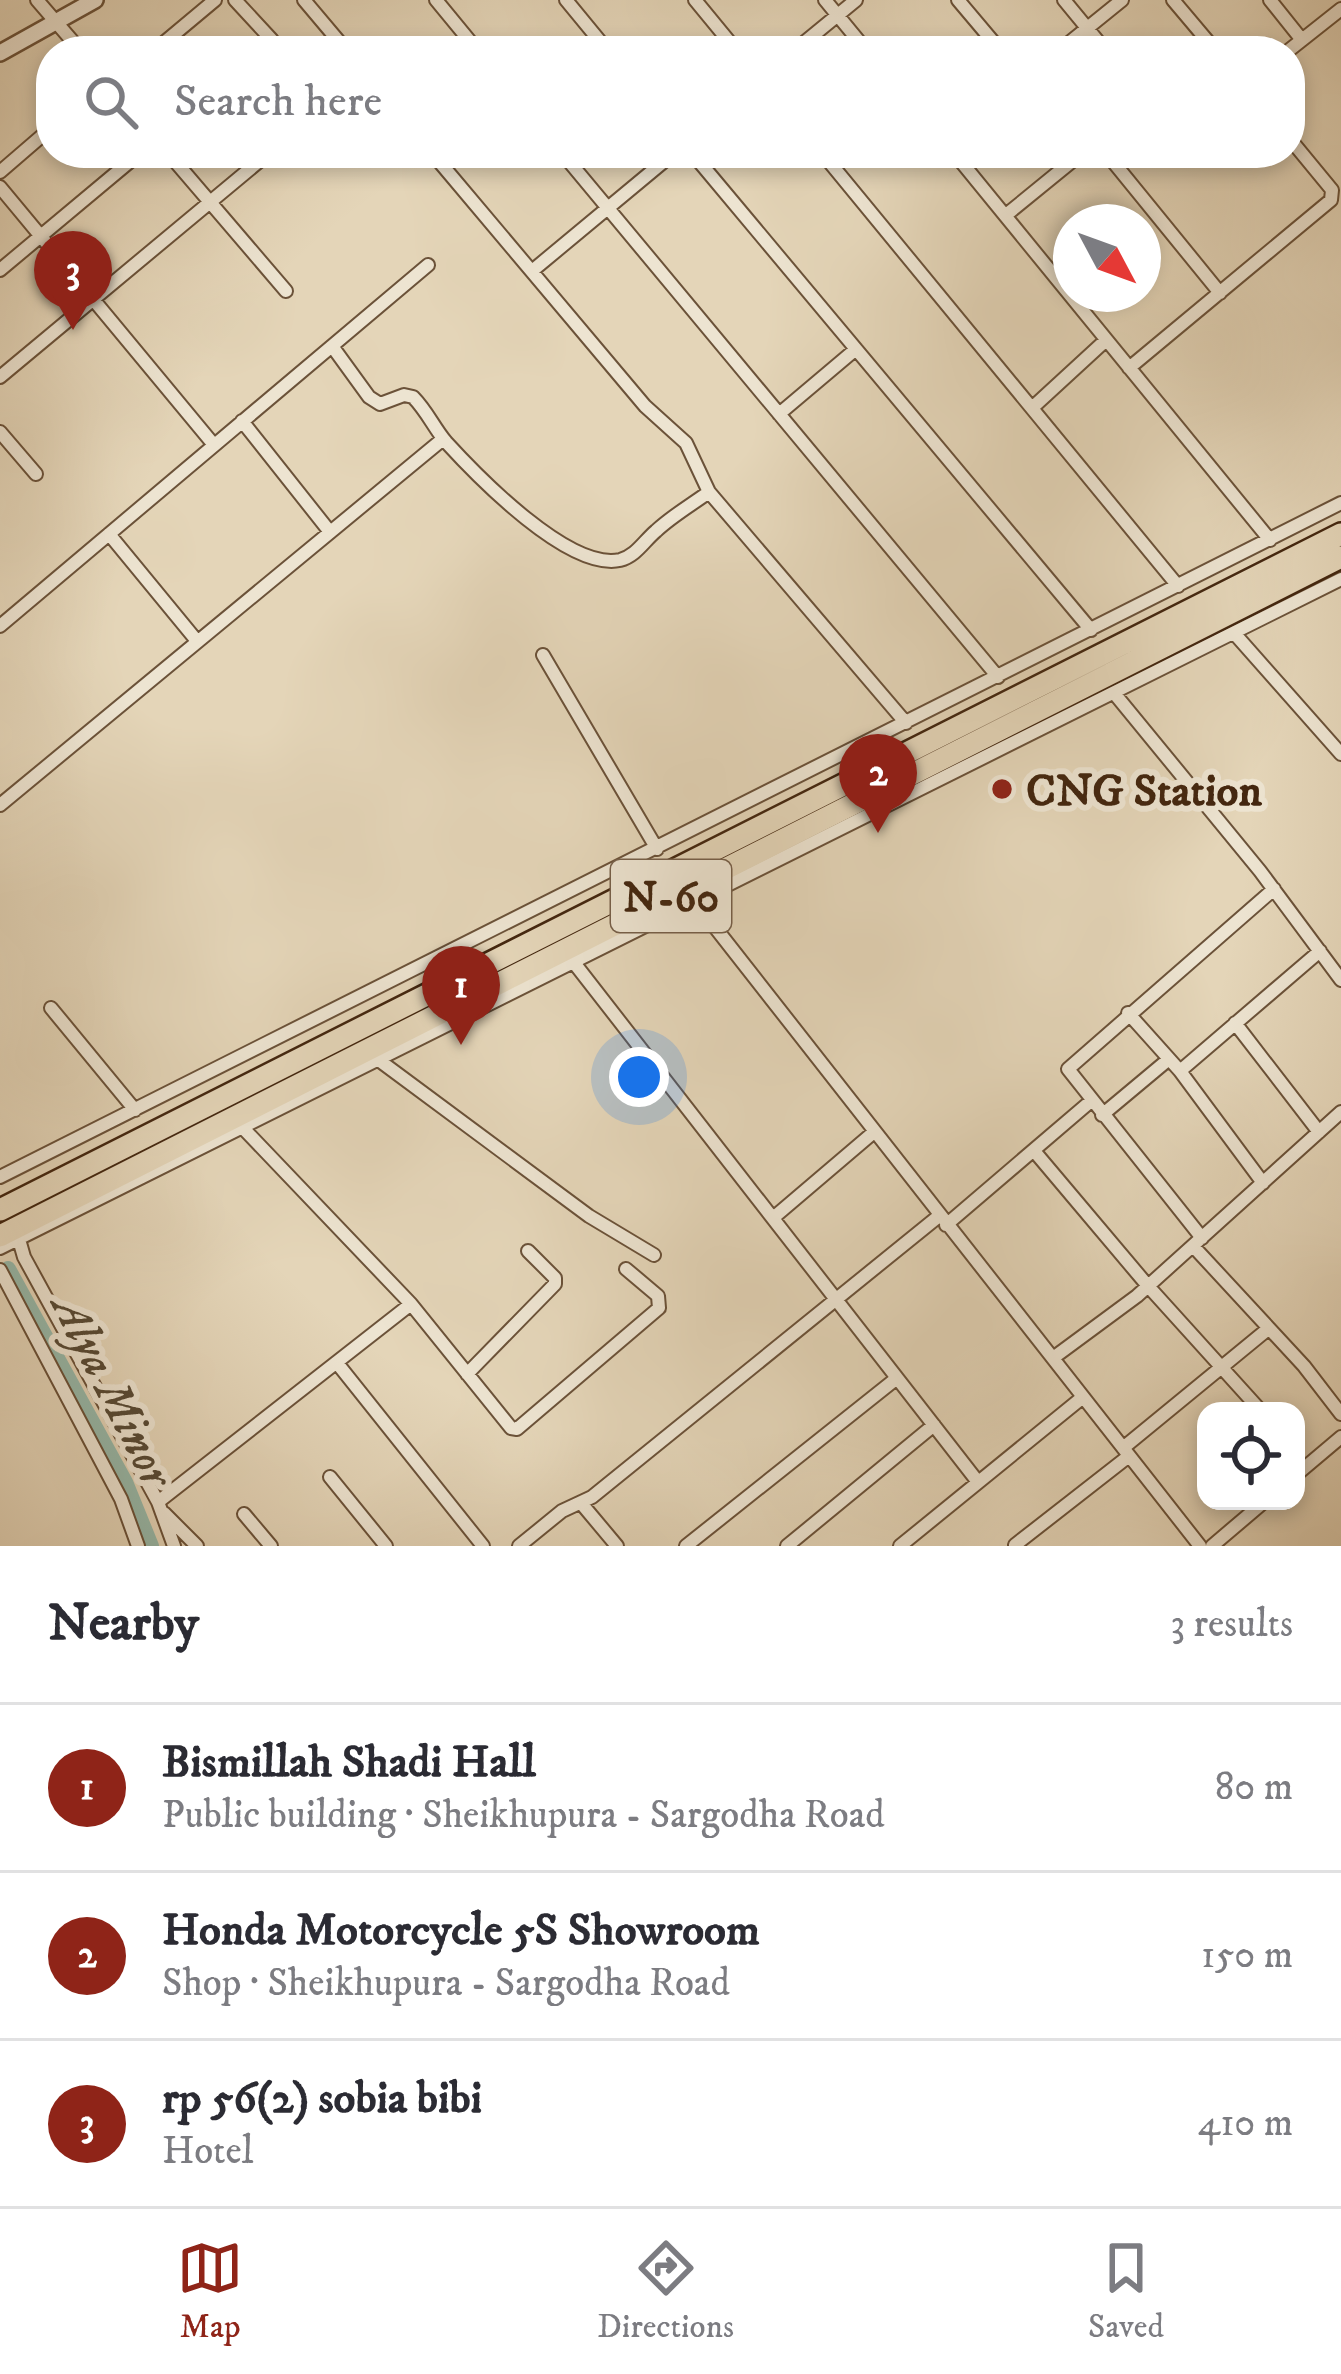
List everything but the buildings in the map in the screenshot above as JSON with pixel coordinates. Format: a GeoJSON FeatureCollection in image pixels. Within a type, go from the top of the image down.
{"type":"FeatureCollection","features":[{"type":"Feature","properties":{"kind":"highway","name":"N-60"},"geometry":{"type":"LineString","coordinates":[[2,1203],[1341,534]]}},
{"type":"Feature","properties":{"kind":"highway","name":"N-60"},"geometry":{"type":"LineString","coordinates":[[12,1235],[1341,557]]}},
{"type":"Feature","properties":{"kind":"street"},"geometry":{"type":"LineString","coordinates":[[38,0],[68,36]]}},
{"type":"Feature","properties":{"kind":"street"},"geometry":{"type":"LineString","coordinates":[[0,53],[94,0]]}},
{"type":"Feature","properties":{"kind":"street"},"geometry":{"type":"LineString","coordinates":[[172,36],[215,0]]}},
{"type":"Feature","properties":{"kind":"street"},"geometry":{"type":"LineString","coordinates":[[236,0],[268,36]]}},
{"type":"Feature","properties":{"kind":"street"},"geometry":{"type":"LineString","coordinates":[[304,0],[334,36]]}},
{"type":"Feature","properties":{"kind":"street"},"geometry":{"type":"LineString","coordinates":[[436,0],[466,36]]}},
{"type":"Feature","properties":{"kind":"street"},"geometry":{"type":"LineString","coordinates":[[566,0],[596,36]]}},
{"type":"Feature","properties":{"kind":"street"},"geometry":{"type":"LineString","coordinates":[[695,0],[725,36]]}},
{"type":"Feature","properties":{"kind":"street"},"geometry":{"type":"LineString","coordinates":[[825,0],[855,36]]}},
{"type":"Feature","properties":{"kind":"street"},"geometry":{"type":"LineString","coordinates":[[812,36],[856,0]]}},
{"type":"Feature","properties":{"kind":"street"},"geometry":{"type":"LineString","coordinates":[[958,0],[988,36]]}},
{"type":"Feature","properties":{"kind":"street"},"geometry":{"type":"LineString","coordinates":[[1064,0],[1094,36]]}},
{"type":"Feature","properties":{"kind":"street"},"geometry":{"type":"LineString","coordinates":[[1077,36],[1122,0]]}},
{"type":"Feature","properties":{"kind":"street"},"geometry":{"type":"LineString","coordinates":[[1173,0],[1201,36]]}},
{"type":"Feature","properties":{"kind":"street"},"geometry":{"type":"LineString","coordinates":[[1270,0],[1299,36]]}},
{"type":"Feature","properties":{"kind":"street"},"geometry":{"type":"LineString","coordinates":[[1305,38],[1341,9]]}},
{"type":"Feature","properties":{"kind":"street"},"geometry":{"type":"LineString","coordinates":[[0,172],[36,141]]}},
{"type":"Feature","properties":{"kind":"street"},"geometry":{"type":"LineString","coordinates":[[1130,368],[1331,200],[1332,190],[1305,157]]}},
{"type":"Feature","properties":{"kind":"street"},"geometry":{"type":"LineString","coordinates":[[0,270],[122,168]]}},
{"type":"Feature","properties":{"kind":"street"},"geometry":{"type":"LineString","coordinates":[[181,168],[286,291]]}},
{"type":"Feature","properties":{"kind":"street"},"geometry":{"type":"LineString","coordinates":[[0,376],[251,168]]}},
{"type":"Feature","properties":{"kind":"street"},"geometry":{"type":"LineString","coordinates":[[445,168],[645,406],[686,443],[709,492],[906,723]]}},
{"type":"Feature","properties":{"kind":"street"},"geometry":{"type":"LineString","coordinates":[[575,168],[998,677]]}},
{"type":"Feature","properties":{"kind":"street"},"geometry":{"type":"LineString","coordinates":[[532,271],[656,168]]}},
{"type":"Feature","properties":{"kind":"street"},"geometry":{"type":"LineString","coordinates":[[705,168],[1091,630]]}},
{"type":"Feature","properties":{"kind":"street"},"geometry":{"type":"LineString","coordinates":[[834,168],[1178,586]]}},
{"type":"Feature","properties":{"kind":"street"},"geometry":{"type":"LineString","coordinates":[[966,168],[1270,540]]}},
{"type":"Feature","properties":{"kind":"street"},"geometry":{"type":"LineString","coordinates":[[1006,215],[1064,168]]}},
{"type":"Feature","properties":{"kind":"street"},"geometry":{"type":"LineString","coordinates":[[1118,168],[1220,293]]}},
{"type":"Feature","properties":{"kind":"street"},"geometry":{"type":"LineString","coordinates":[[0,187],[214,445]]}},
{"type":"Feature","properties":{"kind":"street"},"geometry":{"type":"LineString","coordinates":[[0,626],[428,266]]}},
{"type":"Feature","properties":{"kind":"street"},"geometry":{"type":"LineString","coordinates":[[1032,408],[1106,340]]}},
{"type":"Feature","properties":{"kind":"street"},"geometry":{"type":"LineString","coordinates":[[332,346],[369,397],[384,404],[404,395],[413,397],[443,439],[524,519],[575,550],[610,561],[634,553],[709,492]]}},
{"type":"Feature","properties":{"kind":"street"},"geometry":{"type":"LineString","coordinates":[[779,414],[856,349]]}},
{"type":"Feature","properties":{"kind":"street"},"geometry":{"type":"LineString","coordinates":[[242,422],[330,532]]}},
{"type":"Feature","properties":{"kind":"street"},"geometry":{"type":"LineString","coordinates":[[0,432],[36,474]]}},
{"type":"Feature","properties":{"kind":"street"},"geometry":{"type":"LineString","coordinates":[[0,806],[443,439]]}},
{"type":"Feature","properties":{"kind":"street"},"geometry":{"type":"LineString","coordinates":[[0,1177],[1341,503]]}},
{"type":"Feature","properties":{"kind":"street"},"geometry":{"type":"LineString","coordinates":[[109,534],[197,641]]}},
{"type":"Feature","properties":{"kind":"street"},"geometry":{"type":"LineString","coordinates":[[0,1248],[12,1235],[244,1129],[1341,580]]}},
{"type":"Feature","properties":{"kind":"street"},"geometry":{"type":"LineString","coordinates":[[1234,633],[1341,754]]}},
{"type":"Feature","properties":{"kind":"street"},"geometry":{"type":"LineString","coordinates":[[544,655],[657,849]]}},
{"type":"Feature","properties":{"kind":"street"},"geometry":{"type":"LineString","coordinates":[[1114,693],[1341,980]]}},
{"type":"Feature","properties":{"kind":"street"},"geometry":{"type":"LineString","coordinates":[[1274,890],[1068,1069],[1197,1242],[1341,1414]]}},
{"type":"Feature","properties":{"kind":"street"},"geometry":{"type":"LineString","coordinates":[[696,903],[1200,1546]]}},
{"type":"Feature","properties":{"kind":"street"},"geometry":{"type":"LineString","coordinates":[[1180,1071],[1320,951]]}},
{"type":"Feature","properties":{"kind":"street"},"geometry":{"type":"LineString","coordinates":[[574,964],[978,1483]]}},
{"type":"Feature","properties":{"kind":"street"},"geometry":{"type":"LineString","coordinates":[[51,1009],[135,1110]]}},
{"type":"Feature","properties":{"kind":"street"},"geometry":{"type":"LineString","coordinates":[[1128,1013],[1180,1071],[1263,1183]]}},
{"type":"Feature","properties":{"kind":"street"},"geometry":{"type":"LineString","coordinates":[[1235,1023],[1319,1132]]}},
{"type":"Feature","properties":{"kind":"street"},"geometry":{"type":"LineString","coordinates":[[1102,1115],[1169,1059]]}},
{"type":"Feature","properties":{"kind":"street"},"geometry":{"type":"LineString","coordinates":[[380,1061],[589,1216],[654,1255]]}},
{"type":"Feature","properties":{"kind":"street"},"geometry":{"type":"LineString","coordinates":[[519,1546],[562,1510],[581,1503],[835,1298],[1036,1152],[1091,1101]]}},
{"type":"Feature","properties":{"kind":"street"},"geometry":{"type":"LineString","coordinates":[[1053,1358],[1148,1286],[1341,1112]]}},
{"type":"Feature","properties":{"kind":"street"},"geometry":{"type":"LineString","coordinates":[[244,1129],[411,1304],[511,1428],[517,1429],[659,1309],[658,1296],[626,1269]]}},
{"type":"Feature","properties":{"kind":"street"},"geometry":{"type":"LineString","coordinates":[[773,1218],[874,1132]]}},
{"type":"Feature","properties":{"kind":"street"},"geometry":{"type":"LineString","coordinates":[[1036,1152],[1253,1402]]}},
{"type":"Feature","properties":{"kind":"street"},"geometry":{"type":"LineString","coordinates":[[2,1203],[12,1235],[160,1507],[174,1546]]}},
{"type":"Feature","properties":{"kind":"street"},"geometry":{"type":"LineString","coordinates":[[467,1374],[555,1284],[528,1251]]}},
{"type":"Feature","properties":{"kind":"street"},"geometry":{"type":"LineString","coordinates":[[0,1270],[122,1499],[138,1546]]}},
{"type":"Feature","properties":{"kind":"street"},"geometry":{"type":"LineString","coordinates":[[160,1507],[411,1304]]}},
{"type":"Feature","properties":{"kind":"street"},"geometry":{"type":"LineString","coordinates":[[1015,1545],[1268,1329]]}},
{"type":"Feature","properties":{"kind":"street"},"geometry":{"type":"LineString","coordinates":[[337,1363],[483,1546]]}},
{"type":"Feature","properties":{"kind":"street"},"geometry":{"type":"LineString","coordinates":[[686,1546],[897,1378]]}},
{"type":"Feature","properties":{"kind":"street"},"geometry":{"type":"LineString","coordinates":[[910,1543],[1084,1397]]}},
{"type":"Feature","properties":{"kind":"street"},"geometry":{"type":"LineString","coordinates":[[787,1546],[934,1425]]}},
{"type":"Feature","properties":{"kind":"street"},"geometry":{"type":"LineString","coordinates":[[1305,1467],[1341,1437]]}},
{"type":"Feature","properties":{"kind":"street"},"geometry":{"type":"LineString","coordinates":[[330,1477],[386,1546]]}},
{"type":"Feature","properties":{"kind":"street"},"geometry":{"type":"LineString","coordinates":[[581,1503],[617,1546]]}},
{"type":"Feature","properties":{"kind":"street"},"geometry":{"type":"LineString","coordinates":[[160,1507],[197,1546]]}},
{"type":"Feature","properties":{"kind":"street"},"geometry":{"type":"LineString","coordinates":[[1212,1546],[1254,1510]]}},
{"type":"Feature","properties":{"kind":"street"},"geometry":{"type":"LineString","coordinates":[[244,1514],[271,1546]]}},
{"type":"Feature","properties":{"kind":"waterway","name":"Alya Minor"},"geometry":{"type":"LineString","coordinates":[[8,1269],[125,1482],[151,1546]]}},
{"type":"Feature","properties":{"kind":"place","name":"rp 56(2) sobia bibi"},"geometry":{"type":"Point","coordinates":[73,330]}},
{"type":"Feature","properties":{"kind":"place","name":"CNG Station"},"geometry":{"type":"Point","coordinates":[1002,789]}},
{"type":"Feature","properties":{"kind":"place","name":"Honda Motorcycle 5S Showroom"},"geometry":{"type":"Point","coordinates":[878,833]}},
{"type":"Feature","properties":{"kind":"place","name":"Bismillah Shadi Hall"},"geometry":{"type":"Point","coordinates":[461,1045]}}]}
